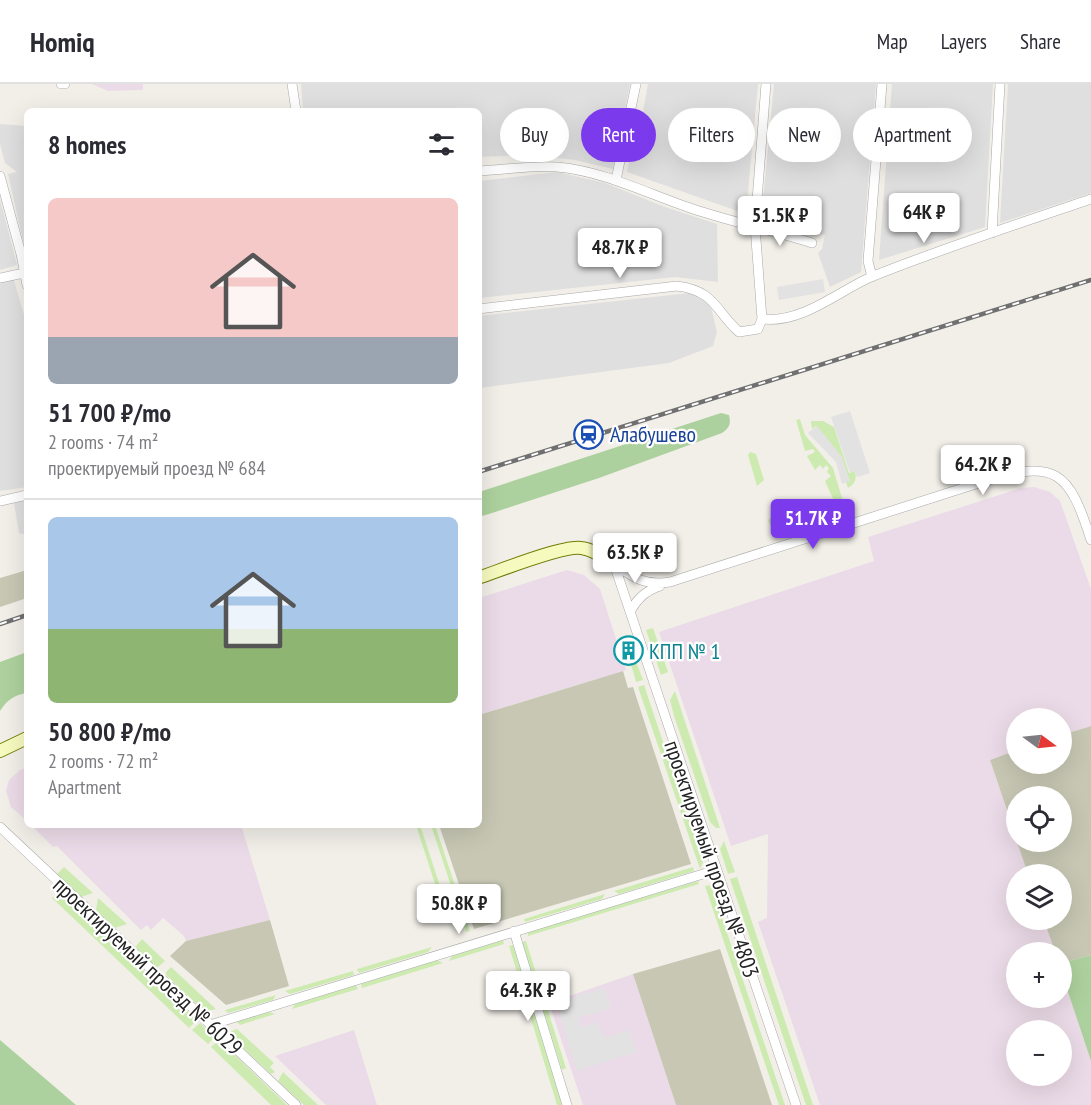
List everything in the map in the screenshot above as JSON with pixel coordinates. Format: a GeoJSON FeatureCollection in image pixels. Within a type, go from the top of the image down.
{"type":"FeatureCollection","features":[{"type":"Feature","properties":{"kind":"street"},"geometry":{"type":"LineString","coordinates":[[292,84],[296,108]]}},
{"type":"Feature","properties":{"kind":"street"},"geometry":{"type":"LineString","coordinates":[[616,180],[636,84]]}},
{"type":"Feature","properties":{"kind":"street"},"geometry":{"type":"LineString","coordinates":[[482,309],[676,286],[693,288],[706,295],[739,332],[758,329],[762,318],[755,226],[766,84]]}},
{"type":"Feature","properties":{"kind":"street"},"geometry":{"type":"LineString","coordinates":[[872,277],[868,261],[882,84]]}},
{"type":"Feature","properties":{"kind":"street"},"geometry":{"type":"LineString","coordinates":[[992,233],[1000,84]]}},
{"type":"Feature","properties":{"kind":"street"},"geometry":{"type":"LineString","coordinates":[[482,171],[556,167],[616,180],[725,220],[755,226],[812,243]]}},
{"type":"Feature","properties":{"kind":"street"},"geometry":{"type":"LineString","coordinates":[[0,176],[24,273],[0,278]]}},
{"type":"Feature","properties":{"kind":"street"},"geometry":{"type":"LineString","coordinates":[[762,318],[777,321],[813,308],[872,277],[1091,200]]}},
{"type":"Feature","properties":{"kind":"street"},"geometry":{"type":"LineString","coordinates":[[630,612],[639,597],[670,582],[1014,472],[1034,470],[1052,475],[1062,481],[1071,489],[1091,540]]}},
{"type":"Feature","properties":{"kind":"street"},"geometry":{"type":"LineString","coordinates":[[0,501],[24,496]]}},
{"type":"Feature","properties":{"kind":"street"},"geometry":{"type":"LineString","coordinates":[[482,577],[576,548],[588,550],[650,584],[670,582]]}},
{"type":"Feature","properties":{"kind":"street","name":"проектируемый проезд № 4803"},"geometry":{"type":"LineString","coordinates":[[614,564],[796,1105]]}},
{"type":"Feature","properties":{"kind":"street"},"geometry":{"type":"LineString","coordinates":[[0,751],[24,739]]}},
{"type":"Feature","properties":{"kind":"street","name":"проектируемый проезд № 6029"},"geometry":{"type":"LineString","coordinates":[[0,827],[296,1105]]}},
{"type":"Feature","properties":{"kind":"street"},"geometry":{"type":"LineString","coordinates":[[210,1025],[716,870]]}},
{"type":"Feature","properties":{"kind":"street"},"geometry":{"type":"LineString","coordinates":[[514,931],[567,1105]]}},
{"type":"Feature","properties":{"kind":"shaded area"},"geometry":{"type":"Polygon","coordinates":[[[92,84],[143,84],[143,90],[108,91],[92,84]]]}},
{"type":"Feature","properties":{"kind":"shaded area"},"geometry":{"type":"Polygon","coordinates":[[[301,84],[630,84],[625,108],[581,108],[581,161],[569,159],[569,108],[500,108],[500,156],[482,157],[482,108],[303,108],[301,84]]]}},
{"type":"Feature","properties":{"kind":"shaded area"},"geometry":{"type":"Polygon","coordinates":[[[648,84],[758,84],[755,116],[755,108],[668,108],[668,162],[751,162],[746,214],[627,172],[629,162],[656,162],[656,108],[644,108],[648,84]]]}},
{"type":"Feature","properties":{"kind":"shaded area"},"geometry":{"type":"Polygon","coordinates":[[[774,84],[876,84],[874,108],[853,108],[853,162],[870,162],[861,272],[830,287],[818,253],[822,249],[825,235],[761,221],[767,158],[767,162],[841,162],[841,108],[772,108],[774,84]]]}},
{"type":"Feature","properties":{"kind":"shaded area"},"geometry":{"type":"Polygon","coordinates":[[[892,84],[993,84],[985,227],[879,260],[886,162],[972,162],[972,108],[890,108],[892,84]]]}},
{"type":"Feature","properties":{"kind":"shaded area"},"geometry":{"type":"Polygon","coordinates":[[[1008,84],[1091,84],[1091,193],[1000,223],[1008,84]]]}},
{"type":"Feature","properties":{"kind":"shaded area"},"geometry":{"type":"Polygon","coordinates":[[[0,124],[24,126],[24,246],[8,174],[17,172],[5,163],[0,144],[0,124]]]}},
{"type":"Feature","properties":{"kind":"shaded area"},"geometry":{"type":"Polygon","coordinates":[[[583,162],[614,162],[613,169],[583,162]]]}},
{"type":"Feature","properties":{"kind":"shaded area"},"geometry":{"type":"Polygon","coordinates":[[[557,172],[605,183],[665,207],[717,224],[718,282],[675,277],[482,298],[482,181],[557,172]]]}},
{"type":"Feature","properties":{"kind":"shaded area"},"geometry":{"type":"Polygon","coordinates":[[[0,199],[17,265],[0,270],[0,199]]]}},
{"type":"Feature","properties":{"kind":"shaded area"},"geometry":{"type":"Polygon","coordinates":[[[13,277],[24,315],[24,487],[0,491],[0,280],[13,277]]]}},
{"type":"Feature","properties":{"kind":"shaded area"},"geometry":{"type":"Polygon","coordinates":[[[823,279],[825,292],[779,300],[777,287],[823,279]]]}},
{"type":"Feature","properties":{"kind":"shaded area"},"geometry":{"type":"Polygon","coordinates":[[[690,293],[702,297],[711,307],[717,332],[713,346],[669,363],[482,388],[482,316],[690,293]]]}},
{"type":"Feature","properties":{"kind":"shaded area"},"geometry":{"type":"Polygon","coordinates":[[[850,411],[870,473],[857,477],[855,471],[850,473],[831,417],[850,411]]]}},
{"type":"Feature","properties":{"kind":"shaded area"},"geometry":{"type":"Polygon","coordinates":[[[817,426],[842,457],[850,481],[842,484],[836,462],[808,433],[817,426]]]}},
{"type":"Feature","properties":{"kind":"shaded area"},"geometry":{"type":"Polygon","coordinates":[[[1034,487],[1050,492],[1060,501],[1091,589],[1091,726],[1072,732],[1072,708],[1006,708],[1006,754],[990,760],[1006,808],[1006,852],[1021,852],[1025,864],[1006,864],[1006,930],[1047,930],[1052,942],[1006,942],[1006,1008],[1072,1008],[1072,1004],[1091,1061],[1091,1105],[820,1105],[758,922],[767,918],[768,834],[731,846],[659,632],[874,561],[868,537],[1021,488],[1034,487]]]}},
{"type":"Feature","properties":{"kind":"shaded area"},"geometry":{"type":"Polygon","coordinates":[[[24,495],[24,534],[19,533],[13,497],[24,495]]]}},
{"type":"Feature","properties":{"kind":"shaded area"},"geometry":{"type":"Polygon","coordinates":[[[567,570],[584,575],[600,589],[626,670],[482,714],[482,597],[567,570]]]}},
{"type":"Feature","properties":{"kind":"shaded area"},"geometry":{"type":"Polygon","coordinates":[[[24,571],[24,599],[0,607],[0,578],[24,571]]]}},
{"type":"Feature","properties":{"kind":"shaded area"},"geometry":{"type":"Polygon","coordinates":[[[623,671],[628,688],[633,687],[691,864],[474,929],[440,828],[482,828],[482,714],[623,671]]]}},
{"type":"Feature","properties":{"kind":"shaded area"},"geometry":{"type":"Polygon","coordinates":[[[1091,726],[1091,955],[1072,960],[1072,942],[1052,942],[1047,930],[1072,930],[1072,864],[1025,864],[1020,852],[1072,852],[1072,786],[1006,786],[1006,807],[990,760],[1006,754],[1006,774],[1072,774],[1072,732],[1091,726]]]}},
{"type":"Feature","properties":{"kind":"shaded area"},"geometry":{"type":"Polygon","coordinates":[[[24,768],[24,818],[11,807],[6,791],[9,780],[24,768]]]}},
{"type":"Feature","properties":{"kind":"shaded area"},"geometry":{"type":"Polygon","coordinates":[[[34,828],[242,828],[270,920],[186,941],[184,936],[163,918],[151,930],[147,925],[141,930],[57,846],[53,847],[34,828]]]}},
{"type":"Feature","properties":{"kind":"shaded area"},"geometry":{"type":"Polygon","coordinates":[[[270,920],[289,986],[226,1005],[170,956],[186,941],[270,920]]]}},
{"type":"Feature","properties":{"kind":"shaded area"},"geometry":{"type":"Polygon","coordinates":[[[720,949],[772,1105],[676,1105],[633,974],[720,949]]]}},
{"type":"Feature","properties":{"kind":"shaded area"},"geometry":{"type":"Polygon","coordinates":[[[633,974],[676,1105],[583,1105],[549,1003],[633,974]]]}},
{"type":"Feature","properties":{"kind":"shaded area"},"geometry":{"type":"Polygon","coordinates":[[[604,988],[611,1008],[578,1018],[581,1027],[598,1022],[604,1038],[629,1030],[636,1052],[577,1071],[556,1003],[604,988]]]}},
{"type":"Feature","properties":{"kind":"shaded area"},"geometry":{"type":"Polygon","coordinates":[[[354,1030],[377,1105],[326,1105],[275,1056],[354,1030]]]}},
{"type":"Feature","properties":{"kind":"green space"},"geometry":{"type":"Polygon","coordinates":[[[721,413],[729,415],[729,425],[722,433],[599,478],[482,516],[482,491],[721,413]]]}},
{"type":"Feature","properties":{"kind":"green space"},"geometry":{"type":"Polygon","coordinates":[[[800,419],[805,435],[833,468],[845,508],[838,510],[825,481],[831,476],[827,472],[829,468],[826,465],[823,469],[820,465],[815,470],[807,456],[815,452],[813,449],[805,451],[796,420],[800,419]]]}},
{"type":"Feature","properties":{"kind":"green space"},"geometry":{"type":"Polygon","coordinates":[[[811,421],[823,421],[834,427],[849,473],[855,471],[855,481],[848,488],[846,482],[850,481],[816,426],[812,429],[811,421]]]}},
{"type":"Feature","properties":{"kind":"green space"},"geometry":{"type":"Polygon","coordinates":[[[750,452],[756,454],[764,480],[757,486],[748,455],[750,452]]]}},
{"type":"Feature","properties":{"kind":"green space"},"geometry":{"type":"Polygon","coordinates":[[[811,508],[813,510],[822,508],[825,516],[807,522],[803,511],[811,508]]]}},
{"type":"Feature","properties":{"kind":"green space"},"geometry":{"type":"Polygon","coordinates":[[[781,509],[788,513],[779,532],[772,529],[768,520],[781,509]]]}},
{"type":"Feature","properties":{"kind":"green space"},"geometry":{"type":"Polygon","coordinates":[[[794,509],[799,511],[804,525],[789,530],[787,528],[794,509]]]}},
{"type":"Feature","properties":{"kind":"green space"},"geometry":{"type":"Polygon","coordinates":[[[653,628],[668,672],[661,675],[646,630],[653,628]]]}},
{"type":"Feature","properties":{"kind":"green space"},"geometry":{"type":"Polygon","coordinates":[[[24,653],[24,694],[11,699],[0,711],[0,662],[24,653]]]}},
{"type":"Feature","properties":{"kind":"green space"},"geometry":{"type":"Polygon","coordinates":[[[635,659],[643,680],[636,682],[630,661],[635,659]]]}},
{"type":"Feature","properties":{"kind":"green space"},"geometry":{"type":"Polygon","coordinates":[[[644,685],[703,862],[700,869],[638,687],[644,685]]]}},
{"type":"Feature","properties":{"kind":"green space"},"geometry":{"type":"Polygon","coordinates":[[[675,691],[720,828],[716,828],[710,822],[674,716],[670,700],[675,691]]]}},
{"type":"Feature","properties":{"kind":"green space"},"geometry":{"type":"Polygon","coordinates":[[[417,828],[421,828],[445,901],[442,906],[417,828]]]}},
{"type":"Feature","properties":{"kind":"green space"},"geometry":{"type":"Polygon","coordinates":[[[432,828],[436,828],[470,931],[466,932],[432,828]]]}},
{"type":"Feature","properties":{"kind":"green space"},"geometry":{"type":"Polygon","coordinates":[[[724,841],[735,872],[728,874],[720,849],[724,841]]]}},
{"type":"Feature","properties":{"kind":"green space"},"geometry":{"type":"Polygon","coordinates":[[[64,867],[93,893],[81,897],[57,874],[64,867]]]}},
{"type":"Feature","properties":{"kind":"green space"},"geometry":{"type":"Polygon","coordinates":[[[693,867],[694,871],[619,894],[614,891],[693,867]]]}},
{"type":"Feature","properties":{"kind":"green space"},"geometry":{"type":"Polygon","coordinates":[[[737,877],[813,1105],[806,1105],[730,879],[737,877]]]}},
{"type":"Feature","properties":{"kind":"green space"},"geometry":{"type":"Polygon","coordinates":[[[698,881],[699,884],[528,936],[528,932],[698,881]]]}},
{"type":"Feature","properties":{"kind":"green space"},"geometry":{"type":"Polygon","coordinates":[[[711,885],[785,1105],[779,1105],[705,886],[711,885]]]}},
{"type":"Feature","properties":{"kind":"green space"},"geometry":{"type":"Polygon","coordinates":[[[59,892],[197,1020],[189,1028],[52,898],[59,892]]]}},
{"type":"Feature","properties":{"kind":"green space"},"geometry":{"type":"Polygon","coordinates":[[[605,894],[602,899],[525,922],[524,919],[605,894]]]}},
{"type":"Feature","properties":{"kind":"green space"},"geometry":{"type":"Polygon","coordinates":[[[98,898],[127,924],[115,928],[96,910],[98,898]]]}},
{"type":"Feature","properties":{"kind":"green space"},"geometry":{"type":"Polygon","coordinates":[[[142,939],[165,961],[157,968],[135,947],[142,939]]]}},
{"type":"Feature","properties":{"kind":"green space"},"geometry":{"type":"Polygon","coordinates":[[[503,940],[504,944],[449,961],[452,956],[503,940]]]}},
{"type":"Feature","properties":{"kind":"green space"},"geometry":{"type":"Polygon","coordinates":[[[526,941],[566,1068],[562,1070],[522,942],[526,941]]]}},
{"type":"Feature","properties":{"kind":"green space"},"geometry":{"type":"Polygon","coordinates":[[[513,945],[562,1105],[557,1105],[509,946],[513,945]]]}},
{"type":"Feature","properties":{"kind":"green space"},"geometry":{"type":"Polygon","coordinates":[[[432,947],[428,952],[359,973],[357,969],[432,947]]]}},
{"type":"Feature","properties":{"kind":"green space"},"geometry":{"type":"Polygon","coordinates":[[[1091,955],[1091,1061],[1072,1004],[1072,960],[1091,955]]]}},
{"type":"Feature","properties":{"kind":"green space"},"geometry":{"type":"Polygon","coordinates":[[[437,960],[443,963],[362,988],[361,984],[437,960]]]}},
{"type":"Feature","properties":{"kind":"green space"},"geometry":{"type":"Polygon","coordinates":[[[171,967],[216,1009],[205,1012],[166,975],[171,967]]]}},
{"type":"Feature","properties":{"kind":"green space"},"geometry":{"type":"Polygon","coordinates":[[[353,971],[354,975],[290,994],[285,991],[353,971]]]}},
{"type":"Feature","properties":{"kind":"green space"},"geometry":{"type":"Polygon","coordinates":[[[356,985],[358,989],[292,1009],[295,1004],[356,985]]]}},
{"type":"Feature","properties":{"kind":"green space"},"geometry":{"type":"Polygon","coordinates":[[[276,995],[273,1000],[228,1013],[225,1010],[276,995]]]}},
{"type":"Feature","properties":{"kind":"green space"},"geometry":{"type":"Polygon","coordinates":[[[269,1012],[275,1014],[240,1025],[237,1022],[269,1012]]]}},
{"type":"Feature","properties":{"kind":"green space"},"geometry":{"type":"Polygon","coordinates":[[[200,1023],[215,1037],[208,1044],[192,1030],[200,1023]]]}},
{"type":"Feature","properties":{"kind":"green space"},"geometry":{"type":"Polygon","coordinates":[[[237,1029],[274,1063],[270,1067],[275,1072],[271,1074],[227,1033],[237,1029]]]}},
{"type":"Feature","properties":{"kind":"green space"},"geometry":{"type":"Polygon","coordinates":[[[0,1040],[76,1105],[0,1105],[0,1040]]]}},
{"type":"Feature","properties":{"kind":"green space"},"geometry":{"type":"Polygon","coordinates":[[[219,1040],[287,1105],[271,1105],[211,1047],[219,1040]]]}},
{"type":"Feature","properties":{"kind":"green space"},"geometry":{"type":"Polygon","coordinates":[[[283,1072],[318,1105],[304,1105],[278,1081],[283,1072]]]}},
{"type":"Feature","properties":{"kind":"railway"},"geometry":{"type":"LineString","coordinates":[[482,471],[1091,280]]}},
{"type":"Feature","properties":{"kind":"railway"},"geometry":{"type":"LineString","coordinates":[[0,624],[24,616]]}},
{"type":"Feature","properties":{"kind":"place","name":"Алабушево"},"geometry":{"type":"Point","coordinates":[589,434]}},
{"type":"Feature","properties":{"kind":"place","name":"КПП № 1"},"geometry":{"type":"Point","coordinates":[628,651]}}]}
